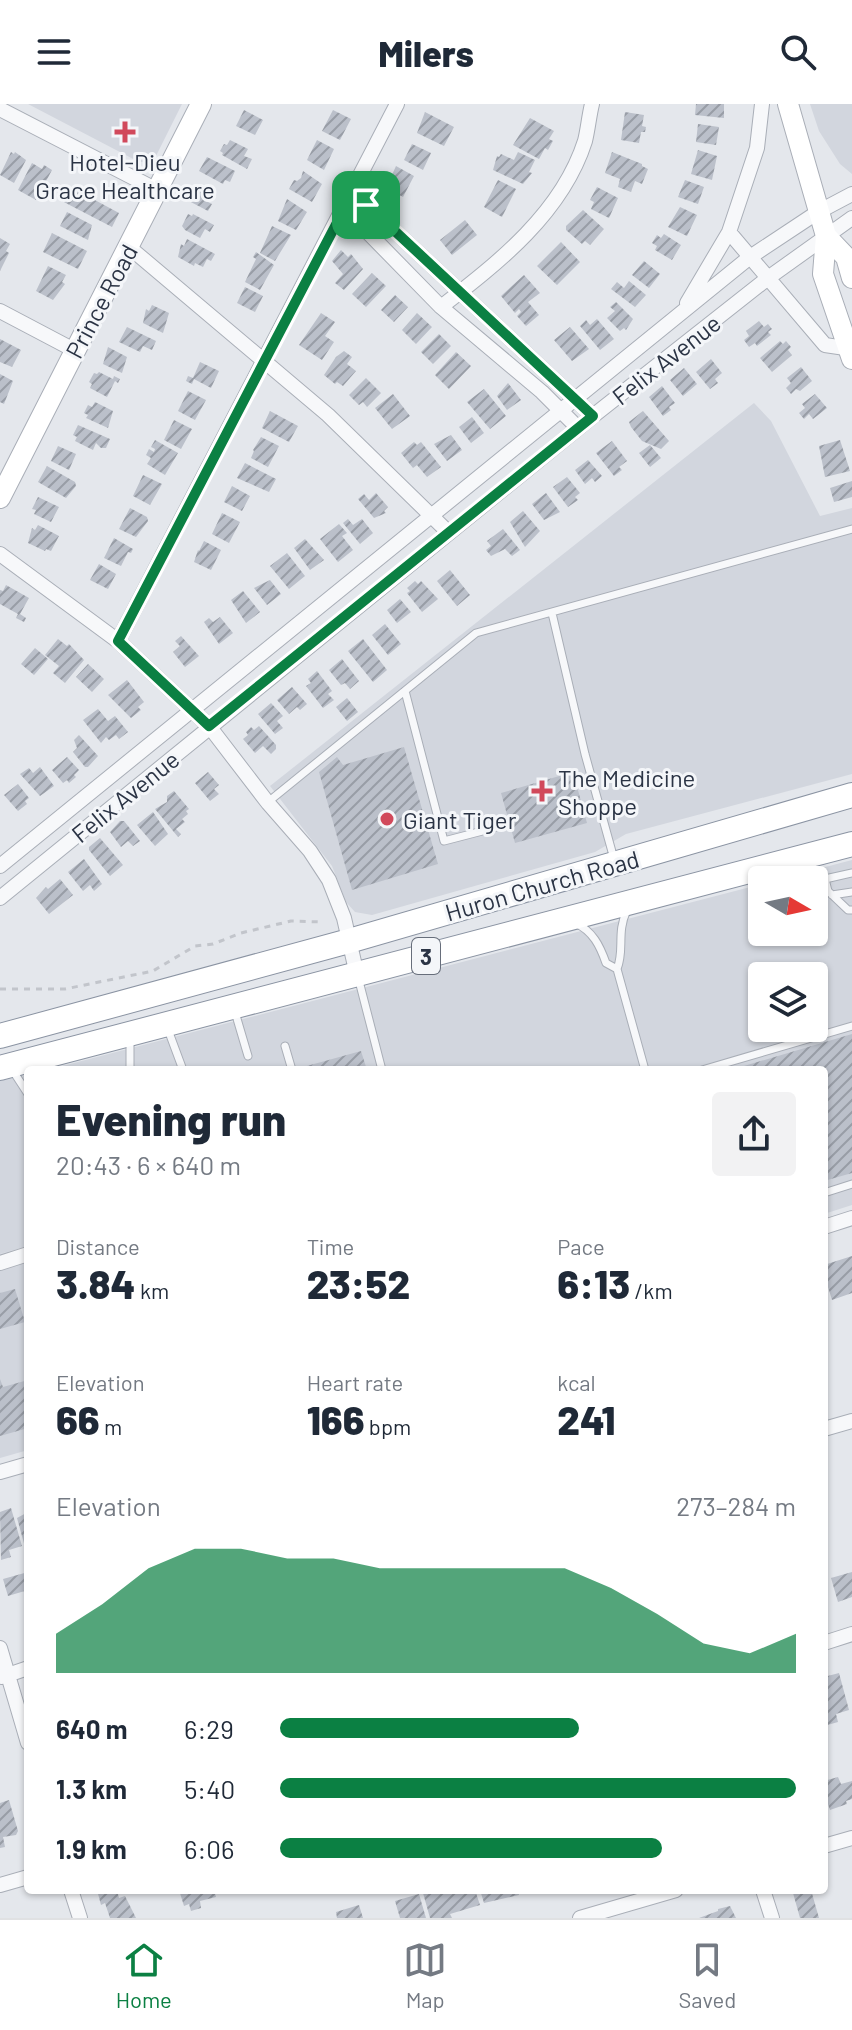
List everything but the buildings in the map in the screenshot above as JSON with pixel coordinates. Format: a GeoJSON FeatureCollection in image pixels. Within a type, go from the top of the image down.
{"type":"FeatureCollection","features":[{"type":"Feature","properties":{"kind":"highway","name":"Huron Church Road"},"geometry":{"type":"LineString","coordinates":[[0,1036],[349,941],[852,795]]}},
{"type":"Feature","properties":{"kind":"highway","name":"Huron Church Road"},"geometry":{"type":"LineString","coordinates":[[805,866],[852,844]]}},
{"type":"Feature","properties":{"kind":"highway","name":"Huron Church Road"},"geometry":{"type":"LineString","coordinates":[[5,1067],[632,902],[748,879]]}},
{"type":"Feature","properties":{"kind":"street","name":"Prince Road"},"geometry":{"type":"LineString","coordinates":[[0,498],[201,104]]}},
{"type":"Feature","properties":{"kind":"street"},"geometry":{"type":"LineString","coordinates":[[118,641],[397,104]]}},
{"type":"Feature","properties":{"kind":"street"},"geometry":{"type":"LineString","coordinates":[[441,307],[535,227],[563,189],[585,140],[592,104]]}},
{"type":"Feature","properties":{"kind":"street","name":"Felix Avenue"},"geometry":{"type":"LineString","coordinates":[[682,311],[729,232],[757,148],[762,104]]}},
{"type":"Feature","properties":{"kind":"street"},"geometry":{"type":"LineString","coordinates":[[788,104],[826,236],[823,274],[851,353]]}},
{"type":"Feature","properties":{"kind":"street"},"geometry":{"type":"LineString","coordinates":[[0,109],[157,190]]}},
{"type":"Feature","properties":{"kind":"street"},"geometry":{"type":"LineString","coordinates":[[353,192],[593,416]]}},
{"type":"Feature","properties":{"kind":"street","name":"Felix Avenue"},"geometry":{"type":"LineString","coordinates":[[0,866],[750,257],[818,212],[851,197]]}},
{"type":"Feature","properties":{"kind":"street"},"geometry":{"type":"LineString","coordinates":[[344,208],[441,307],[542,392],[578,428]]}},
{"type":"Feature","properties":{"kind":"street","name":"Felix Avenue"},"geometry":{"type":"LineString","coordinates":[[0,898],[593,416],[768,278],[852,218]]}},
{"type":"Feature","properties":{"kind":"street"},"geometry":{"type":"LineString","coordinates":[[729,232],[825,345],[851,353]]}},
{"type":"Feature","properties":{"kind":"street"},"geometry":{"type":"LineString","coordinates":[[826,236],[846,257],[852,278]]}},
{"type":"Feature","properties":{"kind":"street"},"geometry":{"type":"LineString","coordinates":[[129,247],[328,415],[449,533]]}},
{"type":"Feature","properties":{"kind":"street"},"geometry":{"type":"LineString","coordinates":[[0,311],[74,350]]}},
{"type":"Feature","properties":{"kind":"street"},"geometry":{"type":"LineString","coordinates":[[0,554],[118,641],[209,726],[268,803],[310,851],[329,880],[344,918],[357,975]]}},
{"type":"Feature","properties":{"kind":"street"},"geometry":{"type":"LineString","coordinates":[[828,1226],[852,1218]]}},
{"type":"Feature","properties":{"kind":"street"},"geometry":{"type":"LineString","coordinates":[[0,1263],[24,1255]]}},
{"type":"Feature","properties":{"kind":"street"},"geometry":{"type":"LineString","coordinates":[[828,1428],[852,1421]]}},
{"type":"Feature","properties":{"kind":"street"},"geometry":{"type":"LineString","coordinates":[[0,1472],[24,1465]]}},
{"type":"Feature","properties":{"kind":"street"},"geometry":{"type":"LineString","coordinates":[[828,1642],[852,1634]]}},
{"type":"Feature","properties":{"kind":"street"},"geometry":{"type":"LineString","coordinates":[[0,1648],[4,1676],[24,1732]]}},
{"type":"Feature","properties":{"kind":"street"},"geometry":{"type":"LineString","coordinates":[[4,1676],[24,1669]]}},
{"type":"Feature","properties":{"kind":"street"},"geometry":{"type":"LineString","coordinates":[[828,1845],[852,1838]]}},
{"type":"Feature","properties":{"kind":"street"},"geometry":{"type":"LineString","coordinates":[[0,1885],[24,1878]]}},
{"type":"Feature","properties":{"kind":"street"},"geometry":{"type":"LineString","coordinates":[[72,1894],[80,1918]]}},
{"type":"Feature","properties":{"kind":"street"},"geometry":{"type":"LineString","coordinates":[[580,1918],[662,1894]]}},
{"type":"Feature","properties":{"kind":"street"},"geometry":{"type":"LineString","coordinates":[[764,1894],[772,1918]]}},
{"type":"Feature","properties":{"kind":"lane"},"geometry":{"type":"LineString","coordinates":[[268,803],[476,633],[852,529]]}},
{"type":"Feature","properties":{"kind":"lane"},"geometry":{"type":"LineString","coordinates":[[552,613],[615,864]]}},
{"type":"Feature","properties":{"kind":"lane"},"geometry":{"type":"LineString","coordinates":[[405,691],[444,841],[494,828]]}},
{"type":"Feature","properties":{"kind":"lane"},"geometry":{"type":"LineString","coordinates":[[852,873],[825,879],[830,893],[848,910],[852,910]]}},
{"type":"Feature","properties":{"kind":"lane"},"geometry":{"type":"LineString","coordinates":[[830,893],[852,892]]}},
{"type":"Feature","properties":{"kind":"lane"},"geometry":{"type":"LineString","coordinates":[[632,902],[622,921],[619,940],[621,960],[617,969],[644,1066]]}},
{"type":"Feature","properties":{"kind":"lane"},"geometry":{"type":"LineString","coordinates":[[566,919],[583,926],[600,944],[606,963],[617,969]]}},
{"type":"Feature","properties":{"kind":"lane"},"geometry":{"type":"LineString","coordinates":[[357,975],[381,1066]]}},
{"type":"Feature","properties":{"kind":"lane"},"geometry":{"type":"LineString","coordinates":[[234,1007],[248,1056]]}},
{"type":"Feature","properties":{"kind":"lane"},"geometry":{"type":"LineString","coordinates":[[166,1025],[181,1066]]}},
{"type":"Feature","properties":{"kind":"lane"},"geometry":{"type":"LineString","coordinates":[[716,1066],[852,1026]]}},
{"type":"Feature","properties":{"kind":"lane"},"geometry":{"type":"LineString","coordinates":[[130,1034],[130,1066]]}},
{"type":"Feature","properties":{"kind":"lane"},"geometry":{"type":"LineString","coordinates":[[285,1046],[291,1066]]}},
{"type":"Feature","properties":{"kind":"lane"},"geometry":{"type":"LineString","coordinates":[[5,1067],[24,1089]]}},
{"type":"Feature","properties":{"kind":"lane"},"geometry":{"type":"LineString","coordinates":[[828,1192],[852,1184]]}},
{"type":"Feature","properties":{"kind":"path"},"geometry":{"type":"LineString","coordinates":[[0,989],[65,989],[153,971],[195,946],[213,944],[241,933],[291,921],[323,922]]}},
{"type":"Feature","properties":{"kind":"shaded area","name":"Hotel-Dieu Grace Healthcare"},"geometry":{"type":"Polygon","coordinates":[[[28,104],[182,104],[154,160],[139,162],[28,104]]]}},
{"type":"Feature","properties":{"kind":"shaded area"},"geometry":{"type":"Polygon","coordinates":[[[810,104],[852,104],[852,174],[840,164],[819,131],[810,104]]]}},
{"type":"Feature","properties":{"kind":"shaded area"},"geometry":{"type":"Polygon","coordinates":[[[754,403],[771,421],[820,516],[852,508],[852,774],[626,834],[595,852],[372,915],[355,912],[346,902],[332,866],[270,786],[754,403]]]}},
{"type":"Feature","properties":{"kind":"shaded area"},"geometry":{"type":"Polygon","coordinates":[[[852,860],[852,1205],[828,1213],[828,1066],[62,1066],[748,888],[748,946],[828,946],[828,866],[852,860]]]}},
{"type":"Feature","properties":{"kind":"shaded area"},"geometry":{"type":"Polygon","coordinates":[[[24,1076],[24,1247],[0,1254],[0,1081],[24,1076]]]}},
{"type":"Feature","properties":{"kind":"shaded area"},"geometry":{"type":"Polygon","coordinates":[[[24,1263],[24,1451],[0,1458],[0,1270],[24,1263]]]}},
{"type":"Feature","properties":{"kind":"place","name":"Hotel-Dieu Grace Healthcare"},"geometry":{"type":"Point","coordinates":[125,132]}},
{"type":"Feature","properties":{"kind":"place","name":"The Medicine Shoppe"},"geometry":{"type":"Point","coordinates":[542,791]}},
{"type":"Feature","properties":{"kind":"place","name":"Giant Tiger"},"geometry":{"type":"Point","coordinates":[387,819]}},
{"type":"Feature","properties":{"kind":"route"},"geometry":{"type":"LineString","coordinates":[[353,192],[366,205],[593,416],[209,726],[118,641],[353,192]]}}]}
